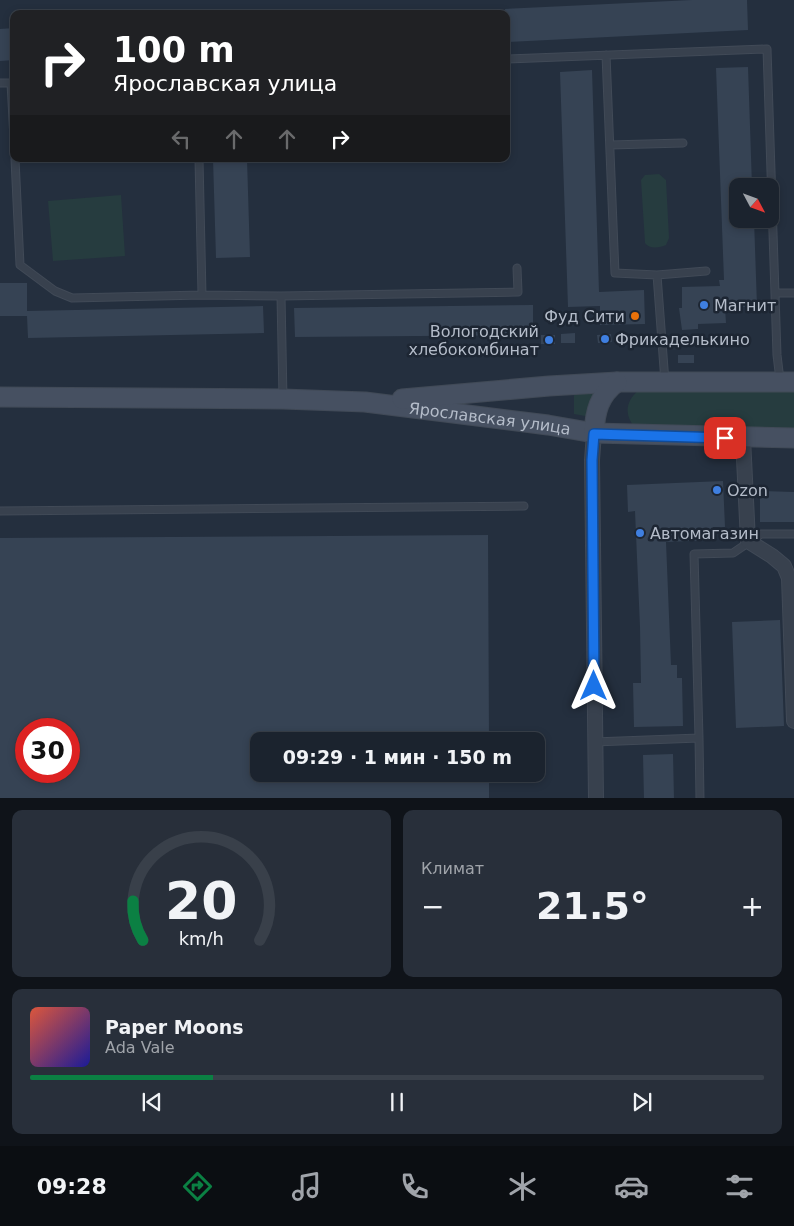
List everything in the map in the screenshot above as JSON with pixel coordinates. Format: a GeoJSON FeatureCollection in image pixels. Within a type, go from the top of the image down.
{"type":"FeatureCollection","features":[{"type":"Feature","properties":{"kind":"street","name":"Ярославская улица"},"geometry":{"type":"LineString","coordinates":[[366,402],[617,382],[787,382]]}},
{"type":"Feature","properties":{"kind":"street"},"geometry":{"type":"LineString","coordinates":[[596,798],[592,460],[598,404],[605,392],[617,382]]}},
{"type":"Feature","properties":{"kind":"street","name":"Ярославская улица"},"geometry":{"type":"LineString","coordinates":[[0,397],[282,399],[366,402],[548,425],[594,434],[794,438]]}},
{"type":"Feature","properties":{"kind":"street"},"geometry":{"type":"LineString","coordinates":[[743,438],[748,541],[784,566],[789,578],[793,645],[794,721]]}},
{"type":"Feature","properties":{"kind":"lane"},"geometry":{"type":"LineString","coordinates":[[510,59],[767,49],[777,355],[787,382]]}},
{"type":"Feature","properties":{"kind":"lane"},"geometry":{"type":"LineString","coordinates":[[606,55],[616,274],[657,275],[706,271]]}},
{"type":"Feature","properties":{"kind":"lane"},"geometry":{"type":"LineString","coordinates":[[610,145],[683,143]]}},
{"type":"Feature","properties":{"kind":"lane"},"geometry":{"type":"LineString","coordinates":[[15,162],[20,266],[55,290],[72,298],[518,292],[517,268]]}},
{"type":"Feature","properties":{"kind":"lane"},"geometry":{"type":"LineString","coordinates":[[199,162],[202,295]]}},
{"type":"Feature","properties":{"kind":"lane"},"geometry":{"type":"LineString","coordinates":[[657,275],[665,382]]}},
{"type":"Feature","properties":{"kind":"lane"},"geometry":{"type":"LineString","coordinates":[[775,293],[794,293]]}},
{"type":"Feature","properties":{"kind":"lane"},"geometry":{"type":"LineString","coordinates":[[281,296],[282,399]]}},
{"type":"Feature","properties":{"kind":"lane"},"geometry":{"type":"LineString","coordinates":[[0,511],[524,506]]}},
{"type":"Feature","properties":{"kind":"lane"},"geometry":{"type":"LineString","coordinates":[[700,798],[694,554],[733,553],[748,541],[761,534],[794,534]]}},
{"type":"Feature","properties":{"kind":"lane"},"geometry":{"type":"LineString","coordinates":[[594,742],[699,738]]}},
{"type":"Feature","properties":{"kind":"green space"},"geometry":{"type":"Polygon","coordinates":[[[659,174],[666,180],[669,238],[666,245],[654,247],[645,243],[641,180],[645,175],[659,174]]]}},
{"type":"Feature","properties":{"kind":"green space"},"geometry":{"type":"Polygon","coordinates":[[[121,195],[125,256],[53,261],[48,201],[121,195]]]}},
{"type":"Feature","properties":{"kind":"green space"},"geometry":{"type":"Polygon","coordinates":[[[794,387],[794,431],[638,430],[628,415],[628,405],[639,390],[794,387]]]}},
{"type":"Feature","properties":{"kind":"green space"},"geometry":{"type":"Polygon","coordinates":[[[594,392],[590,403],[591,417],[574,414],[574,393],[594,392]]]}},
{"type":"Feature","properties":{"kind":"building"},"geometry":{"type":"Polygon","coordinates":[[[692,0],[747,0],[748,30],[510,42],[510,10],[505,9],[692,0]]]}},
{"type":"Feature","properties":{"kind":"building"},"geometry":{"type":"Polygon","coordinates":[[[10,28],[10,60],[0,61],[0,29],[10,28]]]}},
{"type":"Feature","properties":{"kind":"building"},"geometry":{"type":"Polygon","coordinates":[[[748,67],[752,178],[729,178],[729,228],[754,228],[757,306],[725,308],[726,323],[698,324],[698,329],[682,330],[679,308],[682,308],[682,287],[720,286],[719,280],[724,280],[716,68],[748,67]]]}},
{"type":"Feature","properties":{"kind":"building"},"geometry":{"type":"Polygon","coordinates":[[[592,70],[599,292],[644,290],[645,324],[600,325],[600,306],[568,307],[560,72],[592,70]]]}},
{"type":"Feature","properties":{"kind":"building"},"geometry":{"type":"Polygon","coordinates":[[[213,162],[247,162],[250,257],[216,258],[213,162]]]}},
{"type":"Feature","properties":{"kind":"building"},"geometry":{"type":"Polygon","coordinates":[[[0,283],[27,283],[27,311],[263,306],[264,333],[28,338],[27,316],[0,316],[0,283]]]}},
{"type":"Feature","properties":{"kind":"building"},"geometry":{"type":"Polygon","coordinates":[[[533,305],[533,335],[295,337],[294,308],[533,305]]]}},
{"type":"Feature","properties":{"kind":"building"},"geometry":{"type":"Polygon","coordinates":[[[575,333],[575,343],[561,343],[561,334],[575,333]]]}},
{"type":"Feature","properties":{"kind":"building","name":"Фрикаделькино"},"geometry":{"type":"Polygon","coordinates":[[[611,334],[612,342],[598,343],[597,335],[611,334]]]}},
{"type":"Feature","properties":{"kind":"building"},"geometry":{"type":"Polygon","coordinates":[[[541,335],[555,335],[555,344],[541,344],[541,335]]]}},
{"type":"Feature","properties":{"kind":"building"},"geometry":{"type":"Polygon","coordinates":[[[678,355],[694,355],[694,363],[678,363],[678,355]]]}},
{"type":"Feature","properties":{"kind":"building"},"geometry":{"type":"Polygon","coordinates":[[[723,481],[725,527],[713,527],[714,540],[666,542],[671,665],[677,665],[677,678],[682,678],[683,726],[634,727],[633,683],[641,683],[640,627],[635,511],[628,512],[627,485],[723,481]]]}},
{"type":"Feature","properties":{"kind":"building"},"geometry":{"type":"Polygon","coordinates":[[[760,491],[794,492],[794,522],[760,522],[760,491]]]}},
{"type":"Feature","properties":{"kind":"building"},"geometry":{"type":"Polygon","coordinates":[[[488,535],[489,732],[250,732],[250,782],[489,782],[489,798],[0,798],[0,538],[488,535]]]}},
{"type":"Feature","properties":{"kind":"building"},"geometry":{"type":"Polygon","coordinates":[[[780,620],[784,726],[736,728],[732,622],[780,620]]]}},
{"type":"Feature","properties":{"kind":"building"},"geometry":{"type":"Polygon","coordinates":[[[673,754],[674,798],[644,798],[643,755],[673,754]]]}},
{"type":"Feature","properties":{"kind":"place","name":"Магнит"},"geometry":{"type":"Point","coordinates":[704,305]}},
{"type":"Feature","properties":{"kind":"place","name":"Фуд Сити"},"geometry":{"type":"Point","coordinates":[635,316]}},
{"type":"Feature","properties":{"kind":"place","name":"Фрикаделькино"},"geometry":{"type":"Point","coordinates":[605,339]}},
{"type":"Feature","properties":{"kind":"place","name":"Вологодский хлебокомбинат"},"geometry":{"type":"Point","coordinates":[549,340]}},
{"type":"Feature","properties":{"kind":"place","name":"Ozon"},"geometry":{"type":"Point","coordinates":[717,490]}},
{"type":"Feature","properties":{"kind":"place","name":"Автомагазин"},"geometry":{"type":"Point","coordinates":[640,533]}},
{"type":"Feature","properties":{"kind":"route"},"geometry":{"type":"LineString","coordinates":[[594,686],[592,460],[594,434],[725,438]]}}]}
